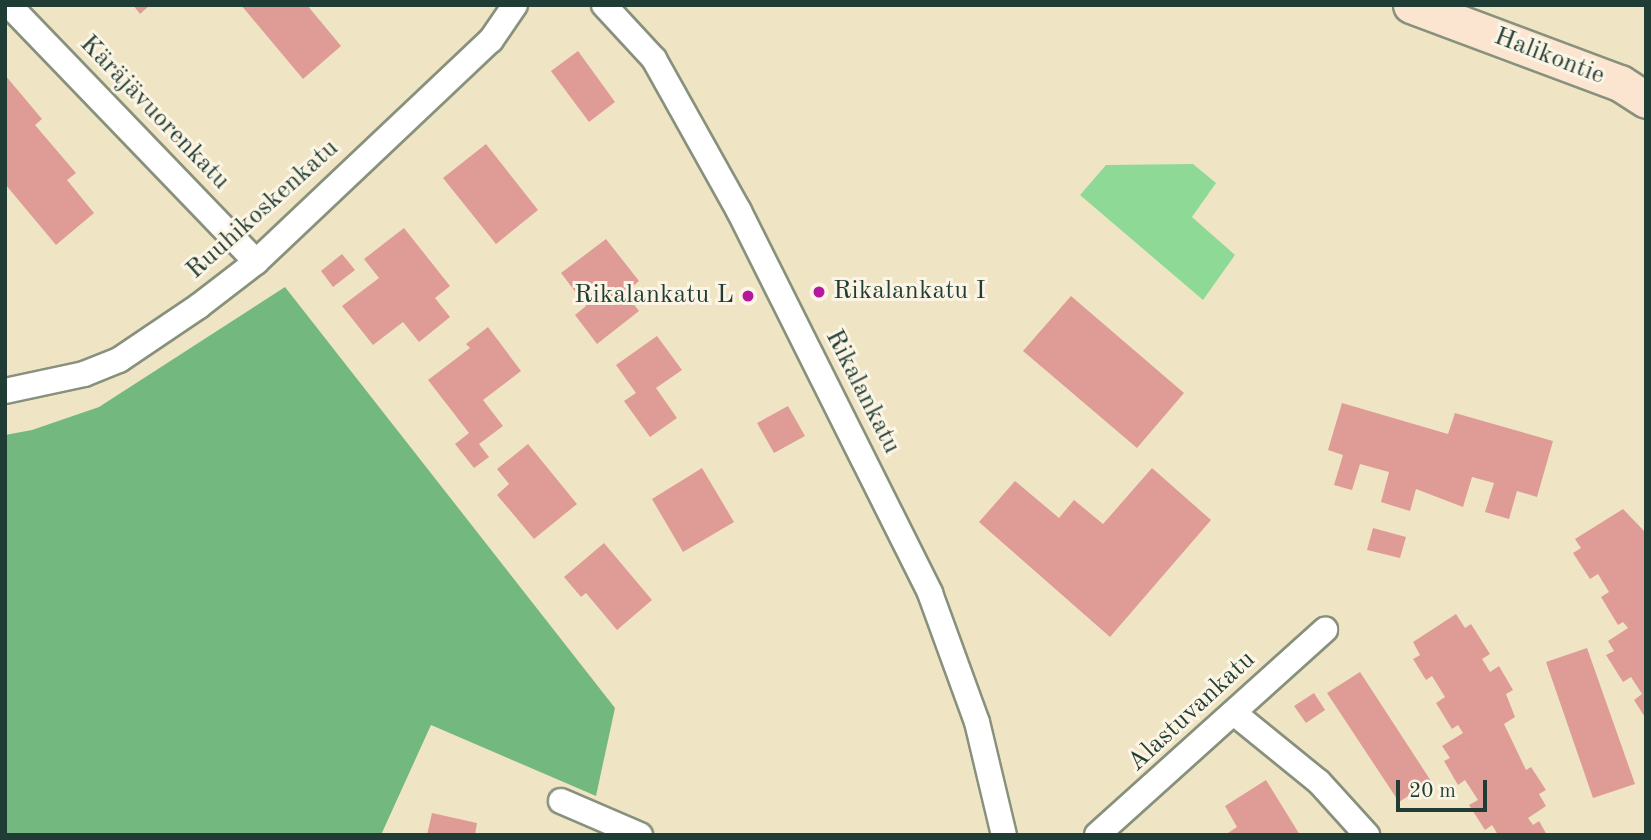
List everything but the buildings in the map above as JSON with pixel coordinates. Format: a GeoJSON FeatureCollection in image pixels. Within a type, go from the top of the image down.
{"type":"FeatureCollection","features":[{"type":"Feature","properties":{"kind":"main road","name":"Halikontie"},"geometry":{"type":"LineString","coordinates":[[1411,5],[1620,83],[1646,100]]}},
{"type":"Feature","properties":{"kind":"street","name":"Käräjävuorenkatu"},"geometry":{"type":"LineString","coordinates":[[9,5],[256,262]]}},
{"type":"Feature","properties":{"kind":"street","name":"Ruuhikoskenkatu"},"geometry":{"type":"LineString","coordinates":[[5,391],[85,374],[119,359],[256,262],[491,40],[515,5]]}},
{"type":"Feature","properties":{"kind":"street","name":"Rikalankatu"},"geometry":{"type":"LineString","coordinates":[[604,5],[654,59],[719,176],[930,593],[977,722],[1004,835]]}},
{"type":"Feature","properties":{"kind":"street","name":"Alastuvankatu"},"geometry":{"type":"LineString","coordinates":[[1097,835],[1325,630]]}},
{"type":"Feature","properties":{"kind":"street"},"geometry":{"type":"LineString","coordinates":[[1234,713],[1319,782],[1367,835]]}},
{"type":"Feature","properties":{"kind":"street"},"geometry":{"type":"LineString","coordinates":[[561,801],[640,835]]}},
{"type":"Feature","properties":{"kind":"green space"},"geometry":{"type":"Polygon","coordinates":[[[1193,164],[1216,183],[1192,217],[1235,255],[1203,300],[1080,195],[1106,165],[1193,164]]]}},
{"type":"Feature","properties":{"kind":"green space"},"geometry":{"type":"Polygon","coordinates":[[[285,287],[615,708],[596,796],[431,725],[381,835],[5,835],[5,435],[32,430],[99,407],[285,287]]]}},
{"type":"Feature","properties":{"kind":"place","name":"Rikalankatu I"},"geometry":{"type":"Point","coordinates":[819,292]}},
{"type":"Feature","properties":{"kind":"place","name":"Rikalankatu L"},"geometry":{"type":"Point","coordinates":[748,296]}}]}
